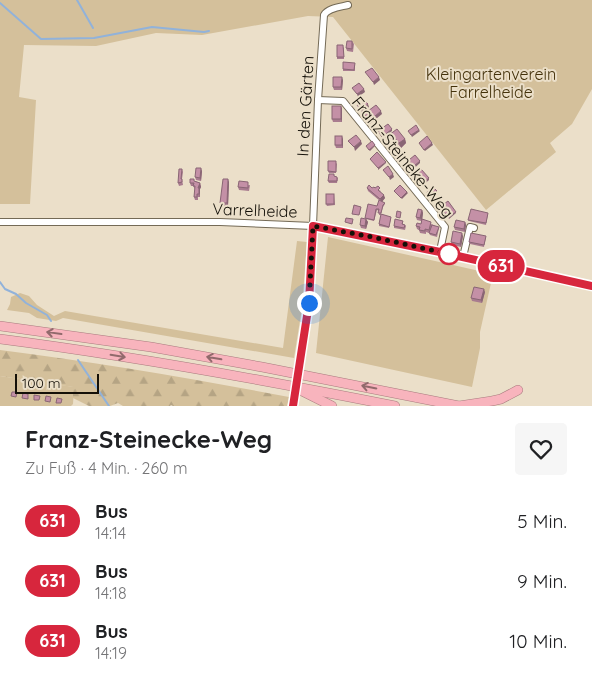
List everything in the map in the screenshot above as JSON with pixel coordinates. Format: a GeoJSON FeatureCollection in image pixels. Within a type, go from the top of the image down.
{"type":"FeatureCollection","features":[{"type":"Feature","properties":{"kind":"highway"},"geometry":{"type":"LineString","coordinates":[[0,326],[141,346],[253,365],[459,406],[501,399],[518,390]]}},
{"type":"Feature","properties":{"kind":"highway"},"geometry":{"type":"LineString","coordinates":[[0,339],[138,359],[290,385],[395,406]]}},
{"type":"Feature","properties":{"kind":"highway"},"geometry":{"type":"LineString","coordinates":[[290,385],[332,406]]}},
{"type":"Feature","properties":{"kind":"street","name":"In den Gärten"},"geometry":{"type":"LineString","coordinates":[[293,405],[309,303],[318,100],[324,15],[328,10],[348,5]]}},
{"type":"Feature","properties":{"kind":"street","name":"Franz-Steineke-Weg"},"geometry":{"type":"LineString","coordinates":[[318,100],[343,101],[439,219],[445,227],[440,252]]}},
{"type":"Feature","properties":{"kind":"street","name":"Varrelheide"},"geometry":{"type":"LineString","coordinates":[[0,222],[211,222],[313,226],[592,286]]}},
{"type":"Feature","properties":{"kind":"street","name":"Franz-Steineke-Weg"},"geometry":{"type":"LineString","coordinates":[[463,257],[470,227],[474,228]]}},
{"type":"Feature","properties":{"kind":"green space","name":"Kleingartenverein Farrelheide"},"geometry":{"type":"Polygon","coordinates":[[[0,0],[592,0],[592,89],[572,124],[550,143],[556,152],[486,210],[333,17],[308,16],[202,35],[156,33],[96,46],[24,45],[19,97],[36,100],[30,204],[0,204],[0,0]]]}},
{"type":"Feature","properties":{"kind":"green space"},"geometry":{"type":"Polygon","coordinates":[[[328,237],[493,274],[480,332],[480,348],[472,387],[316,353],[328,237]]]}},
{"type":"Feature","properties":{"kind":"green space"},"geometry":{"type":"Polygon","coordinates":[[[297,241],[307,242],[302,308],[294,358],[63,318],[56,321],[37,318],[29,313],[7,310],[11,297],[20,293],[29,296],[37,305],[54,316],[65,311],[283,348],[297,241]]]}},
{"type":"Feature","properties":{"kind":"green space"},"geometry":{"type":"Polygon","coordinates":[[[0,350],[145,371],[289,397],[287,406],[123,406],[118,403],[110,406],[89,406],[73,398],[73,387],[0,376],[0,350]]]}},
{"type":"Feature","properties":{"kind":"green space"},"geometry":{"type":"Polygon","coordinates":[[[0,376],[74,387],[73,404],[71,406],[0,406],[0,376]]]}},
{"type":"Feature","properties":{"kind":"building"},"geometry":{"type":"Polygon","coordinates":[[[347,41],[352,41],[352,49],[346,48],[347,41]]]}},
{"type":"Feature","properties":{"kind":"building"},"geometry":{"type":"Polygon","coordinates":[[[337,45],[343,45],[344,57],[337,57],[337,45]]]}},
{"type":"Feature","properties":{"kind":"building"},"geometry":{"type":"Polygon","coordinates":[[[343,62],[355,63],[354,70],[343,69],[343,62]]]}},
{"type":"Feature","properties":{"kind":"building"},"geometry":{"type":"Polygon","coordinates":[[[372,68],[379,77],[373,82],[365,72],[372,68]]]}},
{"type":"Feature","properties":{"kind":"building"},"geometry":{"type":"Polygon","coordinates":[[[333,77],[342,77],[341,87],[333,87],[333,77]]]}},
{"type":"Feature","properties":{"kind":"building"},"geometry":{"type":"Polygon","coordinates":[[[359,83],[364,89],[357,94],[352,88],[359,83]]]}},
{"type":"Feature","properties":{"kind":"building"},"geometry":{"type":"Polygon","coordinates":[[[364,100],[368,104],[361,110],[357,105],[364,100]]]}},
{"type":"Feature","properties":{"kind":"building"},"geometry":{"type":"Polygon","coordinates":[[[376,105],[381,111],[369,121],[364,114],[376,105]]]}},
{"type":"Feature","properties":{"kind":"building"},"geometry":{"type":"Polygon","coordinates":[[[332,106],[341,106],[341,119],[332,119],[332,106]]]}},
{"type":"Feature","properties":{"kind":"building"},"geometry":{"type":"Polygon","coordinates":[[[388,124],[392,129],[382,137],[378,131],[388,124]]]}},
{"type":"Feature","properties":{"kind":"building"},"geometry":{"type":"Polygon","coordinates":[[[416,125],[419,130],[411,135],[408,131],[416,125]]]}},
{"type":"Feature","properties":{"kind":"building"},"geometry":{"type":"Polygon","coordinates":[[[397,129],[405,139],[399,143],[396,139],[390,144],[385,138],[397,129]]]}},
{"type":"Feature","properties":{"kind":"building"},"geometry":{"type":"Polygon","coordinates":[[[356,135],[361,141],[354,147],[348,141],[356,135]]]}},
{"type":"Feature","properties":{"kind":"building"},"geometry":{"type":"Polygon","coordinates":[[[335,136],[342,136],[342,145],[335,145],[335,136]]]}},
{"type":"Feature","properties":{"kind":"building"},"geometry":{"type":"Polygon","coordinates":[[[427,136],[432,143],[424,150],[419,143],[427,136]]]}},
{"type":"Feature","properties":{"kind":"building"},"geometry":{"type":"Polygon","coordinates":[[[372,141],[375,145],[369,150],[366,146],[372,141]]]}},
{"type":"Feature","properties":{"kind":"building"},"geometry":{"type":"Polygon","coordinates":[[[377,152],[386,162],[378,168],[370,159],[377,152]]]}},
{"type":"Feature","properties":{"kind":"building"},"geometry":{"type":"Polygon","coordinates":[[[415,155],[420,161],[409,170],[404,164],[415,155]]]}},
{"type":"Feature","properties":{"kind":"building"},"geometry":{"type":"Polygon","coordinates":[[[328,161],[336,161],[336,172],[328,171],[328,161]]]}},
{"type":"Feature","properties":{"kind":"building"},"geometry":{"type":"Polygon","coordinates":[[[388,166],[393,174],[389,177],[383,170],[388,166]]]}},
{"type":"Feature","properties":{"kind":"building"},"geometry":{"type":"Polygon","coordinates":[[[196,168],[201,168],[200,178],[195,177],[196,168]]]}},
{"type":"Feature","properties":{"kind":"building"},"geometry":{"type":"Polygon","coordinates":[[[179,169],[182,169],[182,182],[178,183],[179,169]]]}},
{"type":"Feature","properties":{"kind":"building"},"geometry":{"type":"Polygon","coordinates":[[[421,169],[429,178],[421,184],[414,175],[421,169]]]}},
{"type":"Feature","properties":{"kind":"building"},"geometry":{"type":"Polygon","coordinates":[[[329,174],[334,174],[337,177],[337,181],[328,181],[329,174]]]}},
{"type":"Feature","properties":{"kind":"building"},"geometry":{"type":"Polygon","coordinates":[[[190,179],[200,183],[197,197],[194,197],[195,186],[193,186],[194,183],[190,183],[190,179]]]}},
{"type":"Feature","properties":{"kind":"building"},"geometry":{"type":"Polygon","coordinates":[[[223,179],[228,179],[227,203],[220,203],[223,179]]]}},
{"type":"Feature","properties":{"kind":"building"},"geometry":{"type":"Polygon","coordinates":[[[239,181],[248,182],[248,188],[238,187],[239,181]]]}},
{"type":"Feature","properties":{"kind":"building"},"geometry":{"type":"Polygon","coordinates":[[[369,185],[372,188],[378,186],[380,188],[378,190],[384,195],[380,199],[367,188],[369,185]]]}},
{"type":"Feature","properties":{"kind":"building"},"geometry":{"type":"Polygon","coordinates":[[[400,185],[407,192],[401,198],[394,191],[400,185]]]}},
{"type":"Feature","properties":{"kind":"building"},"geometry":{"type":"Polygon","coordinates":[[[433,187],[437,191],[430,197],[427,192],[433,187]]]}},
{"type":"Feature","properties":{"kind":"building"},"geometry":{"type":"Polygon","coordinates":[[[326,194],[334,194],[334,204],[326,204],[326,194]]]}},
{"type":"Feature","properties":{"kind":"building"},"geometry":{"type":"Polygon","coordinates":[[[379,200],[385,203],[381,213],[378,213],[379,209],[376,209],[374,220],[365,218],[368,204],[377,206],[379,200]]]}},
{"type":"Feature","properties":{"kind":"building"},"geometry":{"type":"Polygon","coordinates":[[[448,201],[456,212],[448,217],[440,207],[448,201]]]}},
{"type":"Feature","properties":{"kind":"building"},"geometry":{"type":"Polygon","coordinates":[[[354,205],[361,207],[359,215],[352,214],[354,205]]]}},
{"type":"Feature","properties":{"kind":"building"},"geometry":{"type":"Polygon","coordinates":[[[418,209],[422,210],[420,218],[416,217],[418,209]]]}},
{"type":"Feature","properties":{"kind":"building"},"geometry":{"type":"Polygon","coordinates":[[[471,209],[488,213],[486,223],[468,220],[471,209]]]}},
{"type":"Feature","properties":{"kind":"building"},"geometry":{"type":"Polygon","coordinates":[[[397,211],[401,212],[400,218],[396,217],[397,211]]]}},
{"type":"Feature","properties":{"kind":"building"},"geometry":{"type":"Polygon","coordinates":[[[381,214],[391,217],[389,227],[379,224],[381,214]]]}},
{"type":"Feature","properties":{"kind":"building"},"geometry":{"type":"Polygon","coordinates":[[[346,218],[353,219],[352,224],[345,222],[346,218]]]}},
{"type":"Feature","properties":{"kind":"building"},"geometry":{"type":"Polygon","coordinates":[[[361,218],[366,219],[365,226],[360,225],[361,218]]]}},
{"type":"Feature","properties":{"kind":"building"},"geometry":{"type":"Polygon","coordinates":[[[395,219],[403,221],[404,228],[394,226],[395,219]]]}},
{"type":"Feature","properties":{"kind":"building"},"geometry":{"type":"Polygon","coordinates":[[[422,219],[431,222],[429,230],[419,230],[420,227],[416,226],[417,223],[421,224],[422,219]]]}},
{"type":"Feature","properties":{"kind":"building"},"geometry":{"type":"Polygon","coordinates":[[[456,220],[465,222],[464,229],[454,227],[456,220]]]}},
{"type":"Feature","properties":{"kind":"building"},"geometry":{"type":"Polygon","coordinates":[[[432,225],[439,227],[436,235],[429,233],[432,225]]]}},
{"type":"Feature","properties":{"kind":"building"},"geometry":{"type":"Polygon","coordinates":[[[453,231],[462,233],[460,244],[451,242],[453,231]]]}},
{"type":"Feature","properties":{"kind":"building"},"geometry":{"type":"Polygon","coordinates":[[[471,233],[486,236],[484,245],[469,242],[471,233]]]}},
{"type":"Feature","properties":{"kind":"building"},"geometry":{"type":"Polygon","coordinates":[[[474,287],[484,289],[481,300],[471,298],[474,287]]]}},
{"type":"Feature","properties":{"kind":"building"},"geometry":{"type":"Polygon","coordinates":[[[12,392],[17,392],[16,397],[11,396],[12,392]]]}},
{"type":"Feature","properties":{"kind":"building"},"geometry":{"type":"Polygon","coordinates":[[[23,393],[28,394],[28,399],[22,398],[23,393]]]}},
{"type":"Feature","properties":{"kind":"building"},"geometry":{"type":"Polygon","coordinates":[[[34,395],[40,396],[39,400],[34,400],[34,395]]]}},
{"type":"Feature","properties":{"kind":"building"},"geometry":{"type":"Polygon","coordinates":[[[46,396],[51,397],[50,402],[45,401],[46,396]]]}},
{"type":"Feature","properties":{"kind":"building"},"geometry":{"type":"Polygon","coordinates":[[[57,398],[62,399],[61,403],[56,403],[57,398]]]}},
{"type":"Feature","properties":{"kind":"waterway"},"geometry":{"type":"LineString","coordinates":[[77,0],[93,28]]}},
{"type":"Feature","properties":{"kind":"waterway"},"geometry":{"type":"LineString","coordinates":[[0,3],[41,39],[94,38],[152,27],[209,31]]}},
{"type":"Feature","properties":{"kind":"waterway"},"geometry":{"type":"LineString","coordinates":[[0,282],[5,289],[16,294],[26,303],[47,315],[51,321]]}},
{"type":"Feature","properties":{"kind":"waterway"},"geometry":{"type":"LineString","coordinates":[[78,360],[109,406]]}},
{"type":"Feature","properties":{"kind":"bus line","name":"631"},"geometry":{"type":"LineString","coordinates":[[293,406],[309,303],[313,226],[592,286]]}},
{"type":"Feature","properties":{"kind":"route"},"geometry":{"type":"LineString","coordinates":[[309,303],[313,226],[449,254]]}}]}
